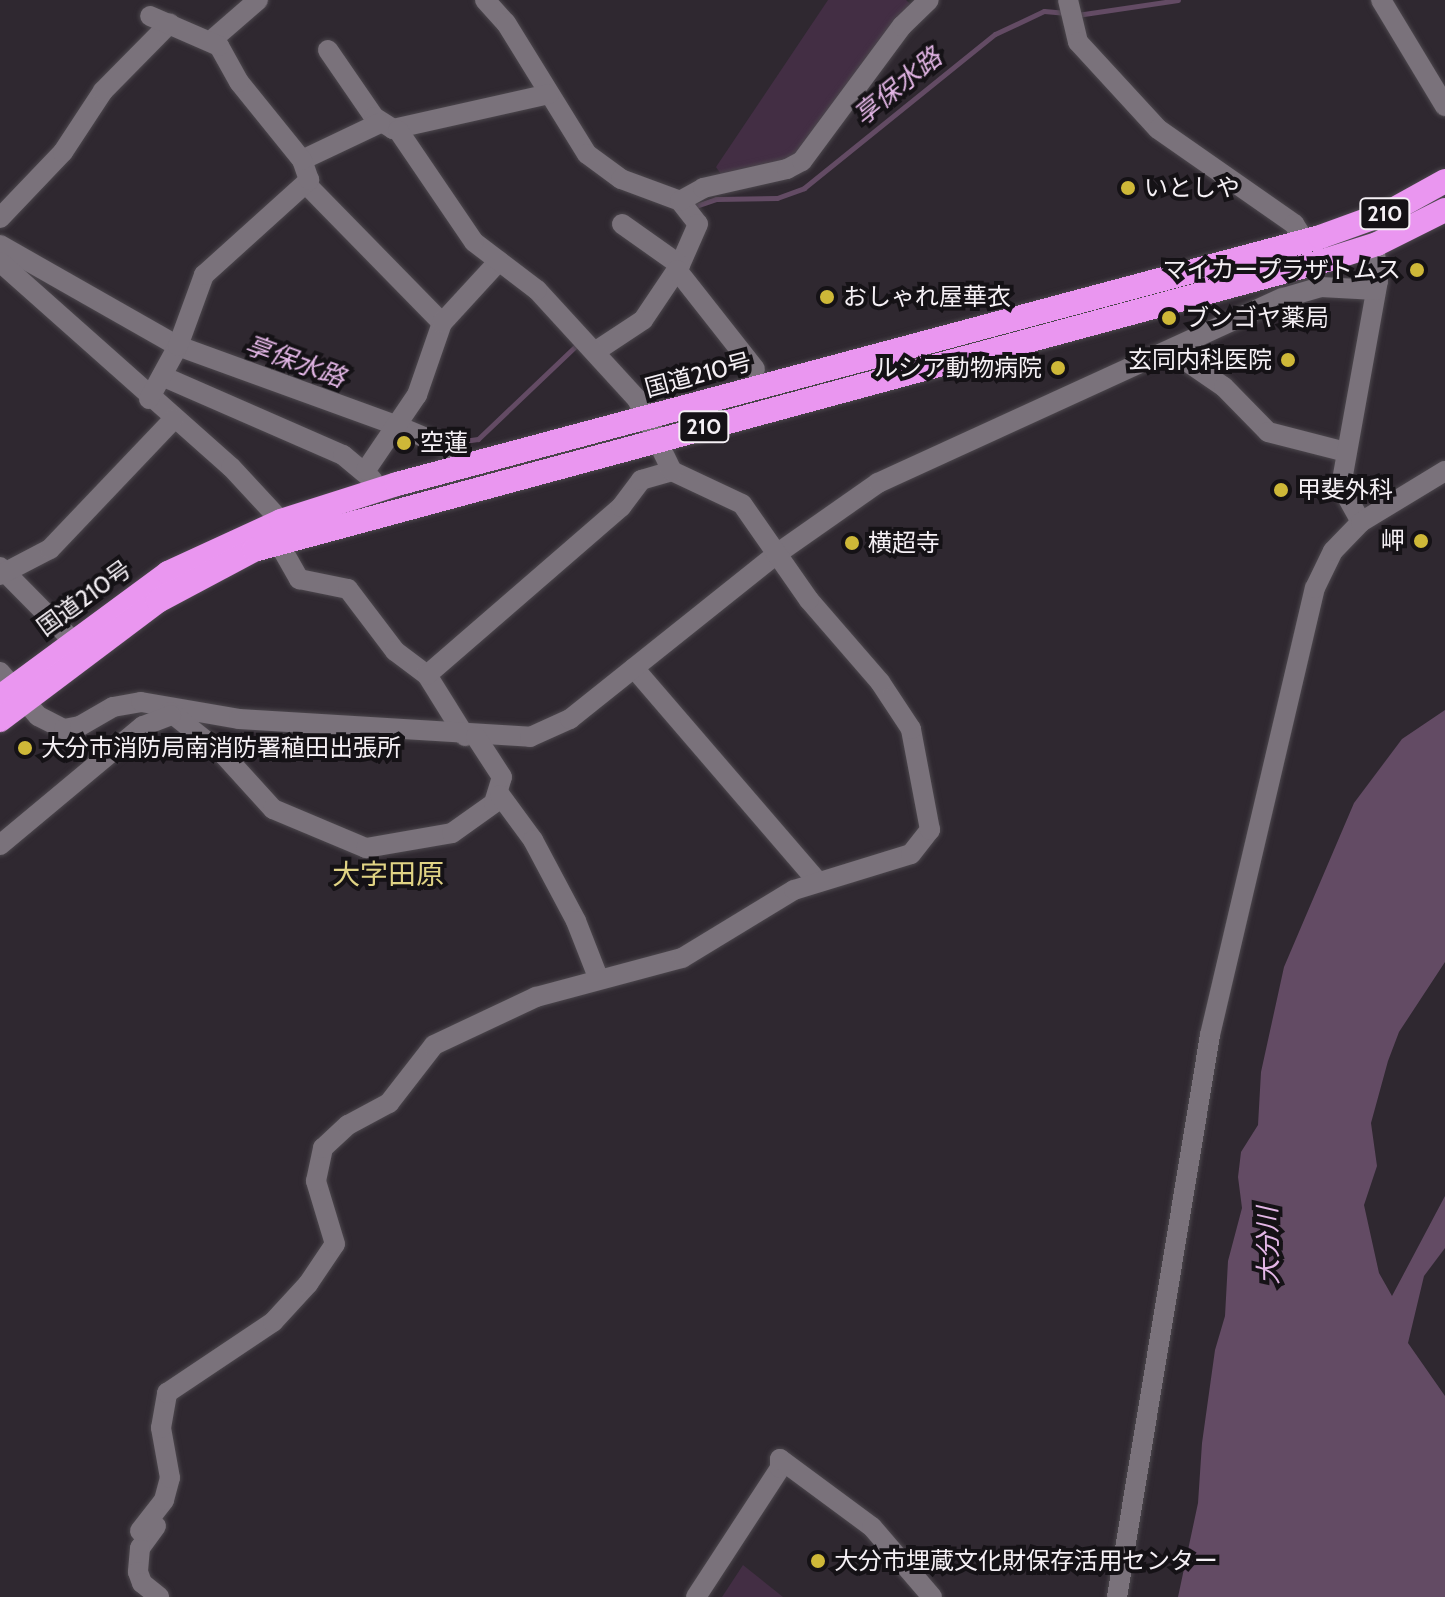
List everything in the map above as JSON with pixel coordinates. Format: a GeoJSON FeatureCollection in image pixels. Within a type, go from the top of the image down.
{"type":"FeatureCollection","features":[{"type":"Feature","properties":{"kind":"highway","name":"国道210号"},"geometry":{"type":"LineString","coordinates":[[0,720],[9,689],[72,640],[168,573],[279,532],[1305,241],[1379,216],[1445,181]]}},
{"type":"Feature","properties":{"kind":"highway","name":"国道210号"},"geometry":{"type":"LineString","coordinates":[[9,689],[372,480],[469,465],[654,428],[1374,245],[1445,210]]}},
{"type":"Feature","properties":{"kind":"street"},"geometry":{"type":"LineString","coordinates":[[212,40],[258,0]]}},
{"type":"Feature","properties":{"kind":"street"},"geometry":{"type":"LineString","coordinates":[[485,0],[506,23],[549,94],[598,164],[634,185],[688,208],[697,233],[678,268],[638,325],[596,351]]}},
{"type":"Feature","properties":{"kind":"street"},"geometry":{"type":"LineString","coordinates":[[688,208],[703,188],[787,169],[802,161],[902,26],[929,0]]}},
{"type":"Feature","properties":{"kind":"street"},"geometry":{"type":"LineString","coordinates":[[1068,0],[1078,42],[1158,129],[1294,224],[1305,241]]}},
{"type":"Feature","properties":{"kind":"street"},"geometry":{"type":"LineString","coordinates":[[1381,0],[1445,106]]}},
{"type":"Feature","properties":{"kind":"street"},"geometry":{"type":"LineString","coordinates":[[150,16],[212,40],[239,82],[302,160],[307,185],[442,323]]}},
{"type":"Feature","properties":{"kind":"street"},"geometry":{"type":"LineString","coordinates":[[0,218],[63,152],[103,91],[170,23]]}},
{"type":"Feature","properties":{"kind":"street"},"geometry":{"type":"LineString","coordinates":[[328,50],[389,126],[474,242],[537,290],[596,351],[654,428],[672,471]]}},
{"type":"Feature","properties":{"kind":"street"},"geometry":{"type":"LineString","coordinates":[[302,160],[389,126],[549,94]]}},
{"type":"Feature","properties":{"kind":"street"},"geometry":{"type":"LineString","coordinates":[[149,399],[178,346],[204,275],[307,185]]}},
{"type":"Feature","properties":{"kind":"street"},"geometry":{"type":"LineString","coordinates":[[622,224],[678,268],[755,369]]}},
{"type":"Feature","properties":{"kind":"street"},"geometry":{"type":"LineString","coordinates":[[0,245],[178,346],[400,427],[457,451],[469,465]]}},
{"type":"Feature","properties":{"kind":"street"},"geometry":{"type":"LineString","coordinates":[[1361,522],[1343,496],[1346,452],[1376,290],[1374,245]]}},
{"type":"Feature","properties":{"kind":"street"},"geometry":{"type":"LineString","coordinates":[[162,376],[343,455],[372,480],[426,376],[442,323],[499,261]]}},
{"type":"Feature","properties":{"kind":"street"},"geometry":{"type":"LineString","coordinates":[[0,262],[149,399],[259,493],[279,532],[295,575],[313,585],[345,585],[395,651],[427,675],[502,777],[500,795],[480,817],[452,833],[362,847],[273,809],[224,755],[170,712]]}},
{"type":"Feature","properties":{"kind":"street"},"geometry":{"type":"LineString","coordinates":[[9,689],[46,722],[64,729],[123,704],[239,719],[470,736],[518,739],[549,731],[634,668],[778,553],[872,486],[1304,291],[1332,286],[1376,290]]}},
{"type":"Feature","properties":{"kind":"street"},"geometry":{"type":"LineString","coordinates":[[1170,350],[1228,390],[1268,432],[1346,452]]}},
{"type":"Feature","properties":{"kind":"street"},"geometry":{"type":"LineString","coordinates":[[72,640],[2,572],[41,556],[68,532],[174,419]]}},
{"type":"Feature","properties":{"kind":"street"},"geometry":{"type":"LineString","coordinates":[[159,1597],[139,1578],[139,1558],[175,1500],[161,1428],[167,1393],[273,1322],[334,1250],[334,1231],[316,1181],[325,1145],[348,1125],[385,1107],[417,1063],[448,1035],[598,977],[682,958],[760,906],[818,882],[920,849],[930,830],[917,751],[902,711],[849,652],[736,499],[672,471],[641,480],[621,507],[427,675]]}},
{"type":"Feature","properties":{"kind":"street"},"geometry":{"type":"LineString","coordinates":[[1117,1597],[1203,1072],[1234,924],[1315,588],[1333,551],[1361,522],[1445,471]]}},
{"type":"Feature","properties":{"kind":"street"},"geometry":{"type":"LineString","coordinates":[[634,668],[818,882]]}},
{"type":"Feature","properties":{"kind":"street"},"geometry":{"type":"LineString","coordinates":[[0,845],[143,726],[170,712]]}},
{"type":"Feature","properties":{"kind":"street"},"geometry":{"type":"LineString","coordinates":[[500,795],[533,840],[576,921],[598,977]]}},
{"type":"Feature","properties":{"kind":"street"},"geometry":{"type":"LineString","coordinates":[[696,1597],[780,1468],[780,1459],[872,1527],[932,1597]]}},
{"type":"Feature","properties":{"kind":"street"},"geometry":{"type":"LineString","coordinates":[[140,1531],[164,1500],[170,1469]]}},
{"type":"Feature","properties":{"kind":"shaded area"},"geometry":{"type":"Polygon","coordinates":[[[828,0],[906,0],[910,4],[794,160],[722,176],[716,167],[828,0]]]}},
{"type":"Feature","properties":{"kind":"shaded area"},"geometry":{"type":"Polygon","coordinates":[[[743,1565],[783,1597],[722,1597],[743,1565]]]}},
{"type":"Feature","properties":{"kind":"water","name":"大分川"},"geometry":{"type":"Polygon","coordinates":[[[1445,710],[1445,962],[1399,1032],[1388,1061],[1371,1123],[1377,1166],[1364,1205],[1379,1273],[1392,1296],[1445,1196],[1445,1248],[1424,1276],[1408,1343],[1445,1396],[1445,1597],[1178,1597],[1198,1503],[1202,1443],[1215,1350],[1225,1316],[1228,1261],[1242,1208],[1238,1177],[1241,1152],[1258,1125],[1261,1072],[1284,967],[1354,803],[1402,739],[1445,710]]]}},
{"type":"Feature","properties":{"kind":"waterway","name":"享保水路"},"geometry":{"type":"LineString","coordinates":[[1077,15],[1178,0]]}},
{"type":"Feature","properties":{"kind":"waterway","name":"享保水路"},"geometry":{"type":"LineString","coordinates":[[693,207],[716,199],[777,198],[804,188],[995,34],[1044,11],[1067,13]]}},
{"type":"Feature","properties":{"kind":"waterway","name":"享保水路"},"geometry":{"type":"LineString","coordinates":[[457,442],[478,439],[580,342]]}},
{"type":"Feature","properties":{"kind":"place","name":"いとしや"},"geometry":{"type":"Point","coordinates":[1128,188]}},
{"type":"Feature","properties":{"kind":"place","name":"マイカープラザトムス"},"geometry":{"type":"Point","coordinates":[1417,270]}},
{"type":"Feature","properties":{"kind":"place","name":"おしゃれ屋華衣"},"geometry":{"type":"Point","coordinates":[827,297]}},
{"type":"Feature","properties":{"kind":"place","name":"ブンゴヤ薬局"},"geometry":{"type":"Point","coordinates":[1169,318]}},
{"type":"Feature","properties":{"kind":"place","name":"玄同内科医院"},"geometry":{"type":"Point","coordinates":[1288,360]}},
{"type":"Feature","properties":{"kind":"place","name":"ルシア動物病院"},"geometry":{"type":"Point","coordinates":[1058,368]}},
{"type":"Feature","properties":{"kind":"place","name":"空蓮"},"geometry":{"type":"Point","coordinates":[404,443]}},
{"type":"Feature","properties":{"kind":"place","name":"甲斐外科"},"geometry":{"type":"Point","coordinates":[1281,490]}},
{"type":"Feature","properties":{"kind":"place","name":"岬"},"geometry":{"type":"Point","coordinates":[1421,541]}},
{"type":"Feature","properties":{"kind":"place","name":"横超寺"},"geometry":{"type":"Point","coordinates":[852,543]}},
{"type":"Feature","properties":{"kind":"place","name":"大分市消防局南消防署稙田出張所"},"geometry":{"type":"Point","coordinates":[25,748]}},
{"type":"Feature","properties":{"kind":"place","name":"大分市埋蔵文化財保存活用センター"},"geometry":{"type":"Point","coordinates":[818,1561]}},
{"type":"Feature","properties":{"kind":"district","name":"大字田原"},"geometry":{"type":"Point","coordinates":[388,874]}}]}
